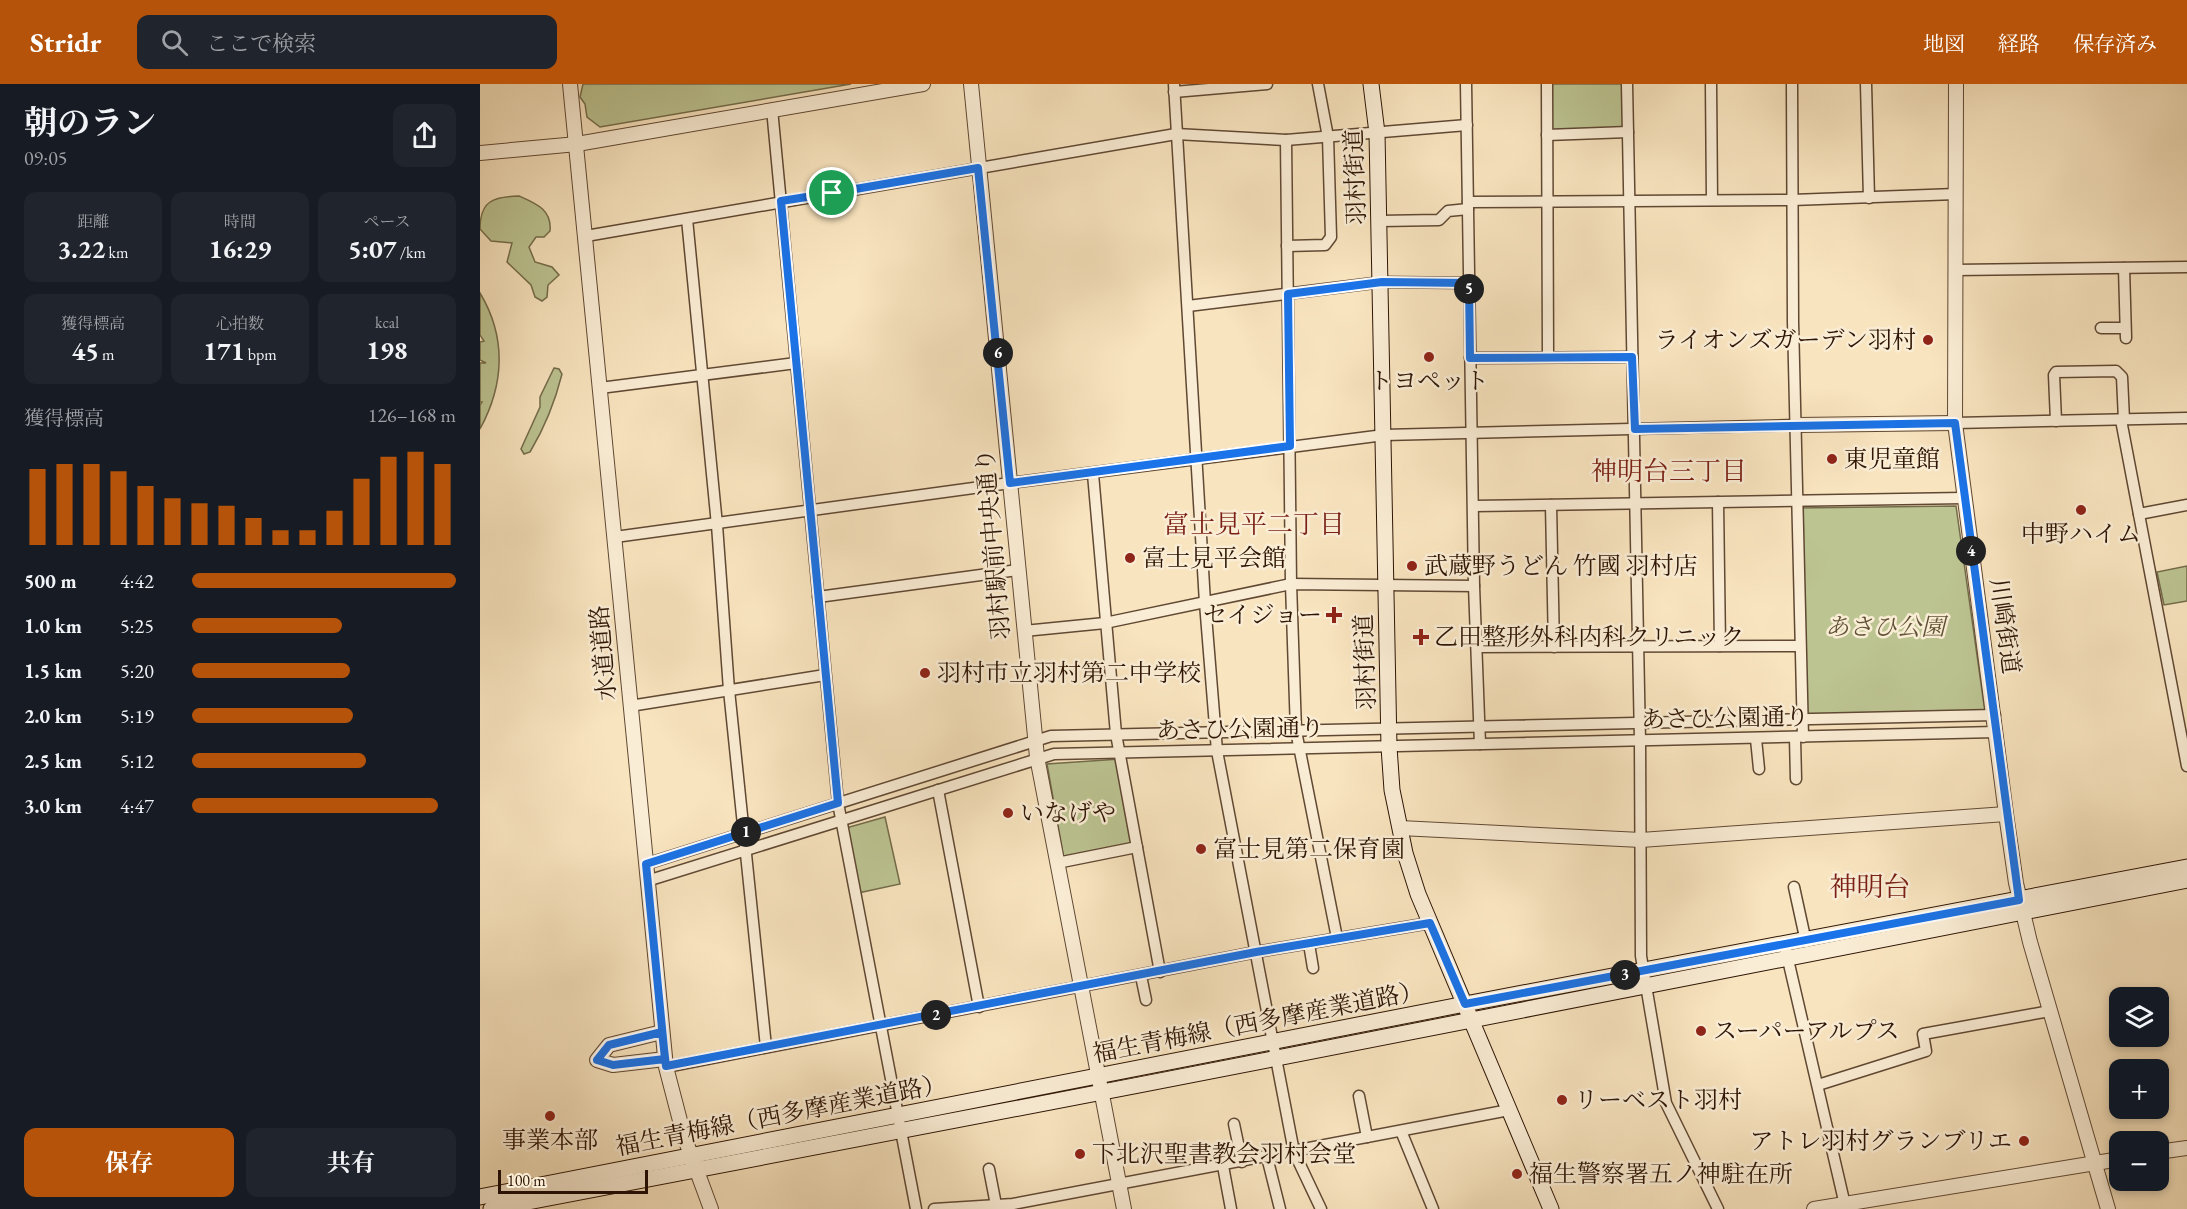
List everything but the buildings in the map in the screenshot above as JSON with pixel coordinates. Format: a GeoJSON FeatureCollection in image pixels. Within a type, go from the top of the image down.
{"type":"FeatureCollection","features":[{"type":"Feature","properties":{"kind":"main road","name":"羽村街道"},"geometry":{"type":"LineString","coordinates":[[1371,84],[1377,133],[1382,282],[1385,586],[1392,790],[1418,894],[1551,1209]]}},
{"type":"Feature","properties":{"kind":"main road","name":"福生青梅線（西多摩産業道路）"},"geometry":{"type":"LineString","coordinates":[[486,1203],[899,1123],[1101,1092],[1465,1004],[1644,979],[2021,906],[2187,867]]}},
{"type":"Feature","properties":{"kind":"main road","name":"福生青梅線（西多摩産業道路）"},"geometry":{"type":"LineString","coordinates":[[1786,952],[1806,942],[2187,880]]}},
{"type":"Feature","properties":{"kind":"main road","name":"福生青梅線（西多摩産業道路）"},"geometry":{"type":"LineString","coordinates":[[899,1123],[1098,1076],[1473,1022],[1644,979]]}},
{"type":"Feature","properties":{"kind":"street","name":"水道道路"},"geometry":{"type":"LineString","coordinates":[[570,84],[662,1032],[666,1063],[694,1162],[711,1209]]}},
{"type":"Feature","properties":{"kind":"street"},"geometry":{"type":"LineString","coordinates":[[480,153],[577,144],[923,84]]}},
{"type":"Feature","properties":{"kind":"street","name":"羽村駅前中央通り"},"geometry":{"type":"LineString","coordinates":[[971,84],[1037,757],[1124,1209]]}},
{"type":"Feature","properties":{"kind":"street"},"geometry":{"type":"LineString","coordinates":[[1267,84],[1174,88],[1176,134],[1205,603],[1217,751],[1294,1152],[1321,1209]]}},
{"type":"Feature","properties":{"kind":"street"},"geometry":{"type":"LineString","coordinates":[[1287,246],[1325,245],[1331,237],[1328,137],[1318,84]]}},
{"type":"Feature","properties":{"kind":"street"},"geometry":{"type":"LineString","coordinates":[[1466,84],[1474,586],[1480,744]]}},
{"type":"Feature","properties":{"kind":"street"},"geometry":{"type":"LineString","coordinates":[[1547,84],[1548,357]]}},
{"type":"Feature","properties":{"kind":"street"},"geometry":{"type":"LineString","coordinates":[[1627,84],[1644,979],[1666,1103],[1718,1209]]}},
{"type":"Feature","properties":{"kind":"street"},"geometry":{"type":"LineString","coordinates":[[1711,84],[1712,200]]}},
{"type":"Feature","properties":{"kind":"street"},"geometry":{"type":"LineString","coordinates":[[1792,84],[1792,200],[1802,720],[1796,779]]}},
{"type":"Feature","properties":{"kind":"street"},"geometry":{"type":"LineString","coordinates":[[1866,84],[1869,198]]}},
{"type":"Feature","properties":{"kind":"street","name":"川崎街道"},"geometry":{"type":"LineString","coordinates":[[1956,84],[1955,423],[1995,715],[2006,814],[2021,906],[2108,1209]]}},
{"type":"Feature","properties":{"kind":"street"},"geometry":{"type":"LineString","coordinates":[[772,109],[838,803],[916,1209]]}},
{"type":"Feature","properties":{"kind":"street"},"geometry":{"type":"LineString","coordinates":[[586,236],[1176,134],[1286,141],[1467,125]]}},
{"type":"Feature","properties":{"kind":"street"},"geometry":{"type":"LineString","coordinates":[[1547,135],[1628,132]]}},
{"type":"Feature","properties":{"kind":"street"},"geometry":{"type":"LineString","coordinates":[[1286,141],[1291,584],[1296,731],[1337,938]]}},
{"type":"Feature","properties":{"kind":"street"},"geometry":{"type":"LineString","coordinates":[[1380,220],[1439,220],[1448,211],[1468,205],[1548,201],[1792,200],[1956,194]]}},
{"type":"Feature","properties":{"kind":"street"},"geometry":{"type":"LineString","coordinates":[[687,219],[717,525],[729,690],[746,832],[766,1047]]}},
{"type":"Feature","properties":{"kind":"street"},"geometry":{"type":"LineString","coordinates":[[1955,270],[2187,267]]}},
{"type":"Feature","properties":{"kind":"street"},"geometry":{"type":"LineString","coordinates":[[2101,328],[2126,333],[2124,268]]}},
{"type":"Feature","properties":{"kind":"street"},"geometry":{"type":"LineString","coordinates":[[1188,306],[1382,282],[1469,283]]}},
{"type":"Feature","properties":{"kind":"street"},"geometry":{"type":"LineString","coordinates":[[1470,358],[1632,357]]}},
{"type":"Feature","properties":{"kind":"street"},"geometry":{"type":"LineString","coordinates":[[600,388],[796,363]]}},
{"type":"Feature","properties":{"kind":"street"},"geometry":{"type":"LineString","coordinates":[[2056,421],[2054,375],[2056,372],[2116,371],[2122,376],[2122,420],[2187,766]]}},
{"type":"Feature","properties":{"kind":"street"},"geometry":{"type":"LineString","coordinates":[[615,537],[1384,435],[2186,418],[2187,430]]}},
{"type":"Feature","properties":{"kind":"street"},"geometry":{"type":"LineString","coordinates":[[1093,474],[1116,734],[1160,972]]}},
{"type":"Feature","properties":{"kind":"street"},"geometry":{"type":"LineString","coordinates":[[1474,506],[1964,498]]}},
{"type":"Feature","properties":{"kind":"street"},"geometry":{"type":"LineString","coordinates":[[1718,502],[1720,646]]}},
{"type":"Feature","properties":{"kind":"street"},"geometry":{"type":"LineString","coordinates":[[1551,505],[1554,647]]}},
{"type":"Feature","properties":{"kind":"street"},"geometry":{"type":"LineString","coordinates":[[2139,514],[2187,505]]}},
{"type":"Feature","properties":{"kind":"street"},"geometry":{"type":"LineString","coordinates":[[818,597],[1018,570]]}},
{"type":"Feature","properties":{"kind":"street"},"geometry":{"type":"LineString","coordinates":[[1024,632],[1105,623],[1291,584],[1474,586]]}},
{"type":"Feature","properties":{"kind":"street"},"geometry":{"type":"LineString","coordinates":[[1478,647],[1800,646]]}},
{"type":"Feature","properties":{"kind":"street"},"geometry":{"type":"LineString","coordinates":[[630,706],[825,675]]}},
{"type":"Feature","properties":{"kind":"street","name":"あさひ公園通り"},"geometry":{"type":"LineString","coordinates":[[646,864],[1051,736],[1995,715]]}},
{"type":"Feature","properties":{"kind":"street","name":"あさひ公園通り"},"geometry":{"type":"LineString","coordinates":[[647,881],[1037,757],[1054,754],[1756,740],[1996,732]]}},
{"type":"Feature","properties":{"kind":"street"},"geometry":{"type":"LineString","coordinates":[[1756,740],[1759,769]]}},
{"type":"Feature","properties":{"kind":"street"},"geometry":{"type":"LineString","coordinates":[[938,790],[979,1007]]}},
{"type":"Feature","properties":{"kind":"street"},"geometry":{"type":"LineString","coordinates":[[1400,828],[1641,840],[2006,814]]}},
{"type":"Feature","properties":{"kind":"street"},"geometry":{"type":"LineString","coordinates":[[1057,863],[1137,847]]}},
{"type":"Feature","properties":{"kind":"street"},"geometry":{"type":"LineString","coordinates":[[1794,887],[1806,942]]}},
{"type":"Feature","properties":{"kind":"street"},"geometry":{"type":"LineString","coordinates":[[662,1032],[609,1045],[597,1060],[613,1065],[666,1063],[766,1047],[1256,952],[1430,923]]}},
{"type":"Feature","properties":{"kind":"street"},"geometry":{"type":"LineString","coordinates":[[1309,944],[1313,968]]}},
{"type":"Feature","properties":{"kind":"street"},"geometry":{"type":"LineString","coordinates":[[1786,952],[1845,1205]]}},
{"type":"Feature","properties":{"kind":"street"},"geometry":{"type":"LineString","coordinates":[[1141,976],[1146,1000]]}},
{"type":"Feature","properties":{"kind":"street"},"geometry":{"type":"LineString","coordinates":[[1818,1085],[1926,1051],[1923,1034],[2050,1011]]}},
{"type":"Feature","properties":{"kind":"street"},"geometry":{"type":"LineString","coordinates":[[1359,1096],[1367,1137]]}},
{"type":"Feature","properties":{"kind":"street"},"geometry":{"type":"LineString","coordinates":[[934,1209],[996,1205],[1014,1207],[1509,1110]]}},
{"type":"Feature","properties":{"kind":"street"},"geometry":{"type":"LineString","coordinates":[[1234,1124],[1242,1162]]}},
{"type":"Feature","properties":{"kind":"street"},"geometry":{"type":"LineString","coordinates":[[1401,1131],[1433,1209]]}},
{"type":"Feature","properties":{"kind":"street"},"geometry":{"type":"LineString","coordinates":[[2169,1150],[2187,1148]]}},
{"type":"Feature","properties":{"kind":"street"},"geometry":{"type":"LineString","coordinates":[[1267,1157],[1280,1209]]}},
{"type":"Feature","properties":{"kind":"street"},"geometry":{"type":"LineString","coordinates":[[1814,1209],[2109,1161]]}},
{"type":"Feature","properties":{"kind":"street"},"geometry":{"type":"LineString","coordinates":[[1223,1166],[1231,1209]]}},
{"type":"Feature","properties":{"kind":"street"},"geometry":{"type":"LineString","coordinates":[[989,1169],[996,1205]]}},
{"type":"Feature","properties":{"kind":"green space"},"geometry":{"type":"Polygon","coordinates":[[[583,84],[851,84],[600,127],[587,117],[585,104],[580,97],[583,84]]]}},
{"type":"Feature","properties":{"kind":"green space"},"geometry":{"type":"Polygon","coordinates":[[[1548,84],[1623,84],[1624,130],[1548,133],[1548,84]]]}},
{"type":"Feature","properties":{"kind":"green space"},"geometry":{"type":"Polygon","coordinates":[[[519,196],[542,209],[549,218],[550,231],[544,237],[536,237],[529,247],[535,262],[552,267],[559,275],[548,285],[547,297],[542,301],[535,297],[531,285],[507,262],[512,243],[491,241],[480,229],[483,212],[490,202],[519,196]]]}},
{"type":"Feature","properties":{"kind":"green space"},"geometry":{"type":"Polygon","coordinates":[[[480,293],[495,327],[499,361],[494,396],[480,429],[482,402],[480,402],[480,363],[486,363],[480,360],[480,342],[484,341],[480,335],[480,293]]]}},
{"type":"Feature","properties":{"kind":"green space"},"geometry":{"type":"Polygon","coordinates":[[[554,368],[559,369],[562,374],[553,404],[530,452],[524,454],[521,449],[540,407],[540,397],[554,368]]]}},
{"type":"Feature","properties":{"kind":"green space","name":"あさひ公園"},"geometry":{"type":"Polygon","coordinates":[[[1956,506],[1985,712],[1805,720],[1797,508],[1956,506]]]}},
{"type":"Feature","properties":{"kind":"green space"},"geometry":{"type":"Polygon","coordinates":[[[2187,566],[2187,601],[2164,605],[2157,572],[2187,566]]]}},
{"type":"Feature","properties":{"kind":"green space"},"geometry":{"type":"Polygon","coordinates":[[[1120,759],[1132,846],[1064,859],[1047,764],[1120,759]]]}},
{"type":"Feature","properties":{"kind":"green space"},"geometry":{"type":"Polygon","coordinates":[[[885,817],[900,884],[858,893],[846,828],[885,817]]]}},
{"type":"Feature","properties":{"kind":"place","name":"ライオンズガーデン羽村"},"geometry":{"type":"Point","coordinates":[1928,340]}},
{"type":"Feature","properties":{"kind":"place","name":"トヨペット"},"geometry":{"type":"Point","coordinates":[1429,357]}},
{"type":"Feature","properties":{"kind":"place","name":"東児童館"},"geometry":{"type":"Point","coordinates":[1832,459]}},
{"type":"Feature","properties":{"kind":"place","name":"中野ハイム"},"geometry":{"type":"Point","coordinates":[2081,510]}},
{"type":"Feature","properties":{"kind":"place","name":"富士見平会館"},"geometry":{"type":"Point","coordinates":[1130,558]}},
{"type":"Feature","properties":{"kind":"place","name":"武蔵野うどん 竹國 羽村店"},"geometry":{"type":"Point","coordinates":[1412,566]}},
{"type":"Feature","properties":{"kind":"place","name":"セイジョー"},"geometry":{"type":"Point","coordinates":[1334,615]}},
{"type":"Feature","properties":{"kind":"place","name":"乙田整形外科内科クリニック"},"geometry":{"type":"Point","coordinates":[1421,637]}},
{"type":"Feature","properties":{"kind":"place","name":"羽村市立羽村第二中学校"},"geometry":{"type":"Point","coordinates":[925,673]}},
{"type":"Feature","properties":{"kind":"place","name":"いなげや"},"geometry":{"type":"Point","coordinates":[1008,813]}},
{"type":"Feature","properties":{"kind":"place","name":"富士見第二保育園"},"geometry":{"type":"Point","coordinates":[1201,849]}},
{"type":"Feature","properties":{"kind":"place","name":"スーパーアルプス"},"geometry":{"type":"Point","coordinates":[1701,1031]}},
{"type":"Feature","properties":{"kind":"place","name":"リーベスト羽村"},"geometry":{"type":"Point","coordinates":[1562,1100]}},
{"type":"Feature","properties":{"kind":"place","name":"事業本部"},"geometry":{"type":"Point","coordinates":[550,1116]}},
{"type":"Feature","properties":{"kind":"place","name":"アトレ羽村グランブリエ"},"geometry":{"type":"Point","coordinates":[2024,1141]}},
{"type":"Feature","properties":{"kind":"place","name":"下北沢聖書教会羽村会堂"},"geometry":{"type":"Point","coordinates":[1080,1154]}},
{"type":"Feature","properties":{"kind":"place","name":"福生警察署五ノ神駐在所"},"geometry":{"type":"Point","coordinates":[1517,1174]}},
{"type":"Feature","properties":{"kind":"district","name":"神明台三丁目"},"geometry":{"type":"Point","coordinates":[1669,471]}},
{"type":"Feature","properties":{"kind":"district","name":"富士見平二丁目"},"geometry":{"type":"Point","coordinates":[1254,524]}},
{"type":"Feature","properties":{"kind":"district","name":"神明台"},"geometry":{"type":"Point","coordinates":[1870,887]}},
{"type":"Feature","properties":{"kind":"route"},"geometry":{"type":"LineString","coordinates":[[832,193],[781,201],[838,803],[646,864],[665,1059],[613,1065],[597,1060],[609,1045],[662,1032],[665,1059],[666,1066],[1256,952],[1430,923],[1465,1004],[1806,942],[2019,900],[1955,423],[1635,429],[1632,357],[1470,358],[1469,283],[1382,282],[1288,294],[1290,446],[1093,474],[1010,483],[978,168],[832,193]]}}]}
